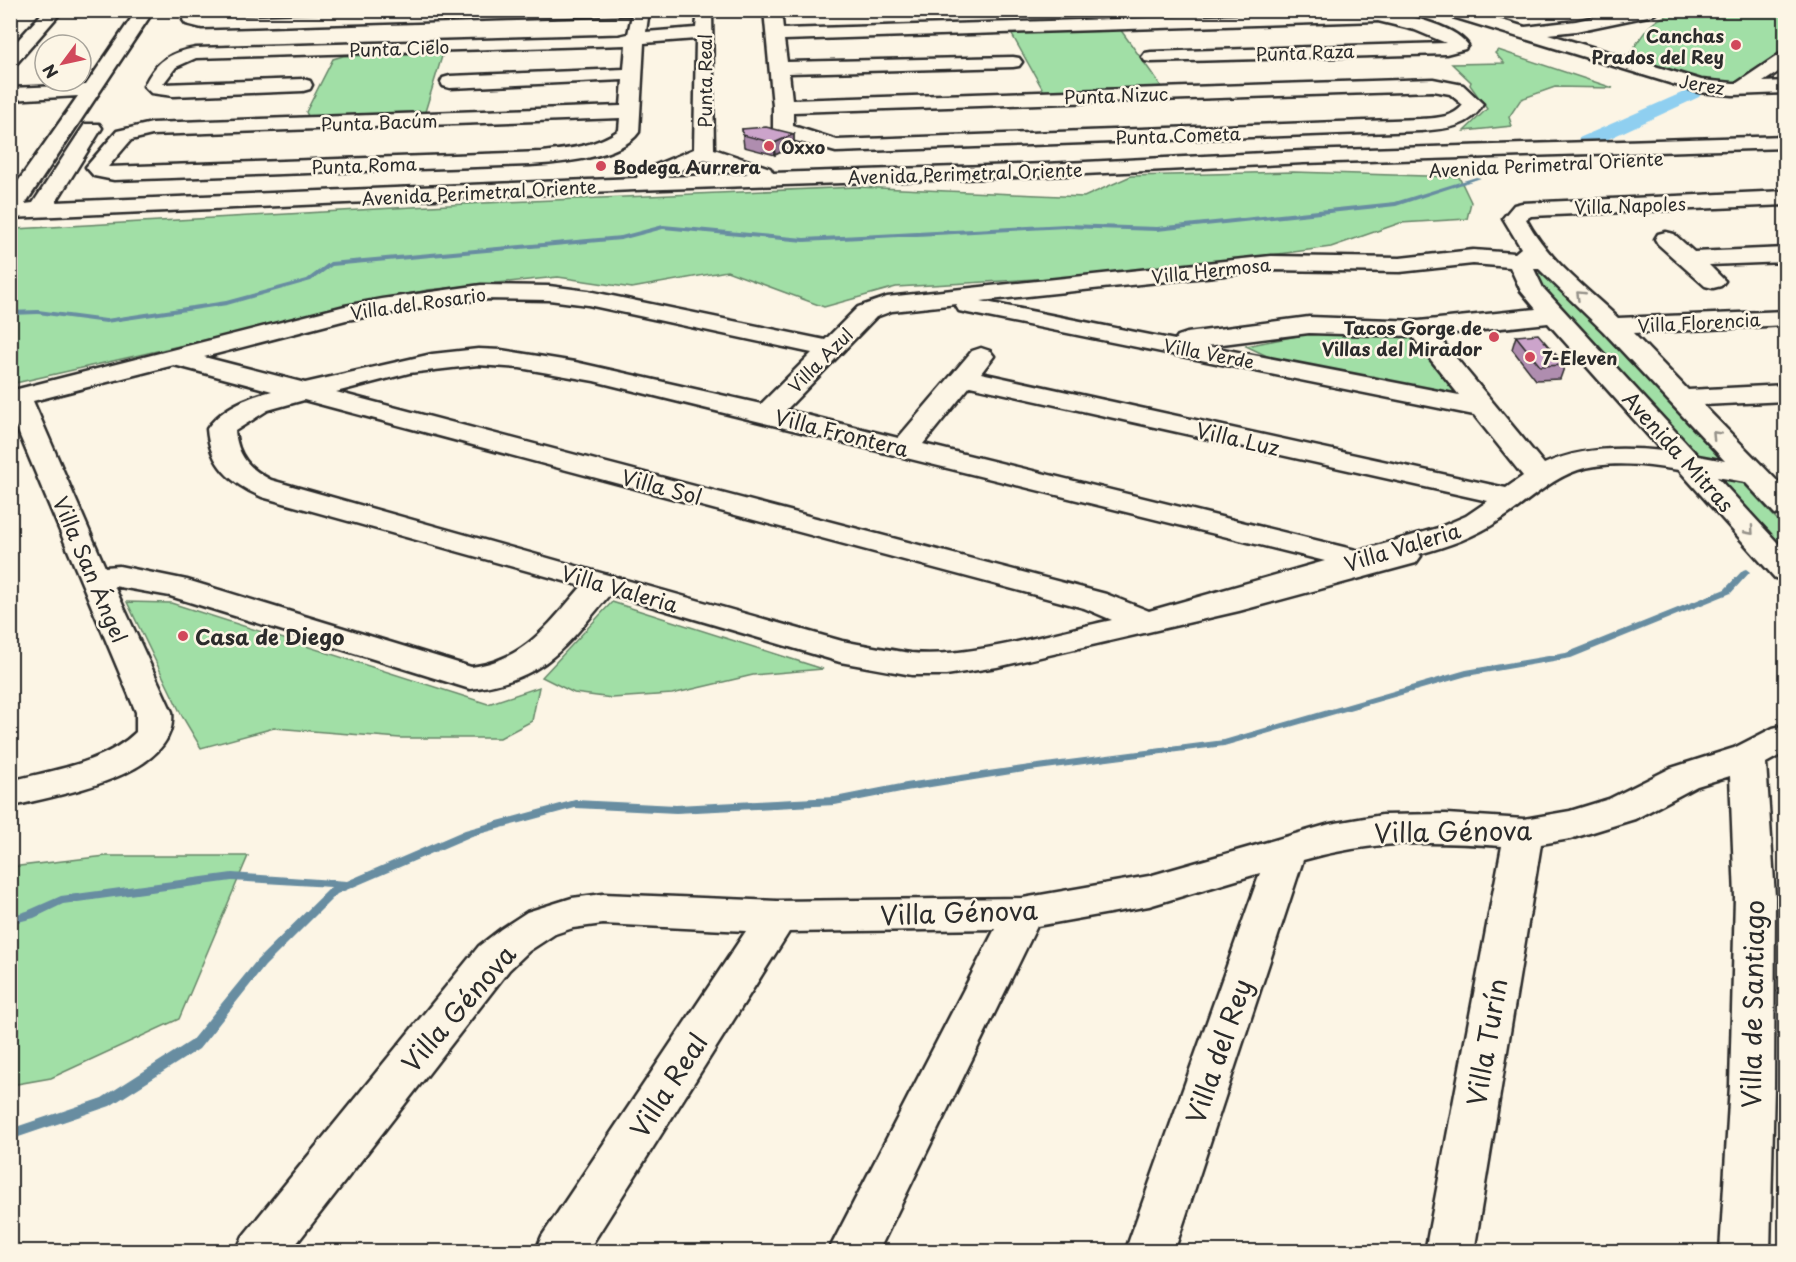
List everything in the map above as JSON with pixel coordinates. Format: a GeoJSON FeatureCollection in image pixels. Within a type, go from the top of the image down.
{"type":"FeatureCollection","features":[{"type":"Feature","properties":{"kind":"street"},"geometry":{"type":"LineString","coordinates":[[10,60],[55,10]]}},
{"type":"Feature","properties":{"kind":"street"},"geometry":{"type":"LineString","coordinates":[[93,87],[146,10]]}},
{"type":"Feature","properties":{"kind":"street"},"geometry":{"type":"LineString","coordinates":[[195,16],[632,10]]}},
{"type":"Feature","properties":{"kind":"street"},"geometry":{"type":"LineString","coordinates":[[629,112],[634,74],[631,41],[641,10]]}},
{"type":"Feature","properties":{"kind":"street","name":"Punta Real"},"geometry":{"type":"LineString","coordinates":[[704,152],[705,10]]}},
{"type":"Feature","properties":{"kind":"street"},"geometry":{"type":"LineString","coordinates":[[772,10],[783,106]]}},
{"type":"Feature","properties":{"kind":"street"},"geometry":{"type":"LineString","coordinates":[[988,10],[1031,98],[1044,136],[1045,170]]}},
{"type":"Feature","properties":{"kind":"street","name":"Jerez"},"geometry":{"type":"LineString","coordinates":[[1449,10],[1699,86],[1741,89],[1785,87]]}},
{"type":"Feature","properties":{"kind":"street"},"geometry":{"type":"LineString","coordinates":[[1514,31],[1576,26],[1653,10]]}},
{"type":"Feature","properties":{"kind":"street"},"geometry":{"type":"LineString","coordinates":[[775,34],[1128,24],[1260,15],[1402,126]]}},
{"type":"Feature","properties":{"kind":"street","name":"Punta Raza"},"geometry":{"type":"LineString","coordinates":[[1151,57],[1446,49],[1459,45],[1451,38],[1387,17],[1260,15]]}},
{"type":"Feature","properties":{"kind":"street"},"geometry":{"type":"LineString","coordinates":[[1128,24],[1174,93]]}},
{"type":"Feature","properties":{"kind":"street","name":"Punta Cielo"},"geometry":{"type":"LineString","coordinates":[[303,85],[158,89],[153,83],[167,64],[178,56],[207,53],[704,38]]}},
{"type":"Feature","properties":{"kind":"street"},"geometry":{"type":"LineString","coordinates":[[438,120],[458,46]]}},
{"type":"Feature","properties":{"kind":"street"},"geometry":{"type":"LineString","coordinates":[[284,126],[320,51]]}},
{"type":"Feature","properties":{"kind":"street"},"geometry":{"type":"LineString","coordinates":[[1741,89],[1785,58]]}},
{"type":"Feature","properties":{"kind":"street"},"geometry":{"type":"LineString","coordinates":[[778,68],[1012,62]]}},
{"type":"Feature","properties":{"kind":"street"},"geometry":{"type":"LineString","coordinates":[[450,82],[634,74]]}},
{"type":"Feature","properties":{"kind":"street","name":"Punta Nizuc"},"geometry":{"type":"LineString","coordinates":[[783,106],[1350,87],[1449,86]]}},
{"type":"Feature","properties":{"kind":"street","name":"Punta Cometa"},"geometry":{"type":"LineString","coordinates":[[783,106],[783,129],[788,133],[845,147],[1044,136],[1402,126],[1449,121],[1471,110],[1473,104],[1449,86]]}},
{"type":"Feature","properties":{"kind":"street"},"geometry":{"type":"LineString","coordinates":[[10,94],[33,93]]}},
{"type":"Feature","properties":{"kind":"street"},"geometry":{"type":"LineString","coordinates":[[10,211],[89,93]]}},
{"type":"Feature","properties":{"kind":"street"},"geometry":{"type":"LineString","coordinates":[[40,210],[106,108]]}},
{"type":"Feature","properties":{"kind":"street","name":"Punta Bacúm"},"geometry":{"type":"LineString","coordinates":[[101,172],[96,167],[119,139],[129,133],[152,129],[629,112]]}},
{"type":"Feature","properties":{"kind":"street","name":"Punta Roma"},"geometry":{"type":"LineString","coordinates":[[101,172],[114,174],[553,158],[585,151],[624,136],[629,132],[629,112]]}},
{"type":"Feature","properties":{"kind":"street"},"geometry":{"type":"LineString","coordinates":[[1044,136],[1076,168]]}},
{"type":"Feature","properties":{"kind":"street","name":"Avenida Perimetral Oriente"},"geometry":{"type":"LineString","coordinates":[[10,211],[1405,154],[1785,142]]}},
{"type":"Feature","properties":{"kind":"street","name":"Avenida Perimetral Oriente"},"geometry":{"type":"LineString","coordinates":[[1271,160],[1420,171],[1510,169],[1554,164],[1785,151]]}},
{"type":"Feature","properties":{"kind":"street","name":"Punta Real"},"geometry":{"type":"LineString","coordinates":[[635,184],[654,173],[704,152],[784,179]]}},
{"type":"Feature","properties":{"kind":"street"},"geometry":{"type":"LineString","coordinates":[[1405,154],[1418,164],[1434,167],[1554,164]]}},
{"type":"Feature","properties":{"kind":"street","name":"Villa Napoles"},"geometry":{"type":"LineString","coordinates":[[1534,257],[1514,218],[1522,210],[1785,198]]}},
{"type":"Feature","properties":{"kind":"street"},"geometry":{"type":"LineString","coordinates":[[1666,239],[1713,281]]}},
{"type":"Feature","properties":{"kind":"street"},"geometry":{"type":"LineString","coordinates":[[1688,259],[1785,255]]}},
{"type":"Feature","properties":{"kind":"street","name":"Villa Hermosa"},"geometry":{"type":"LineString","coordinates":[[875,308],[1271,263],[1400,265],[1473,256],[1534,257]]}},
{"type":"Feature","properties":{"kind":"street","name":"Avenida Mitras"},"geometry":{"type":"LineString","coordinates":[[1785,508],[1612,326],[1534,257],[1527,282],[1785,571]]}},
{"type":"Feature","properties":{"kind":"street","name":"Villa del Rosario"},"geometry":{"type":"LineString","coordinates":[[14,398],[363,309],[449,295],[509,291],[588,298],[831,349]]}},
{"type":"Feature","properties":{"kind":"street","name":"Villa Verde"},"geometry":{"type":"LineString","coordinates":[[937,300],[1482,408]]}},
{"type":"Feature","properties":{"kind":"street","name":"Villa Azul"},"geometry":{"type":"LineString","coordinates":[[767,414],[867,312],[875,308]]}},
{"type":"Feature","properties":{"kind":"street"},"geometry":{"type":"LineString","coordinates":[[1168,345],[1248,331],[1309,325],[1419,329],[1555,315]]}},
{"type":"Feature","properties":{"kind":"street","name":"Villa Florencia"},"geometry":{"type":"LineString","coordinates":[[1612,326],[1785,318]]}},
{"type":"Feature","properties":{"kind":"street"},"geometry":{"type":"LineString","coordinates":[[1419,329],[1472,391],[1482,408],[1539,477]]}},
{"type":"Feature","properties":{"kind":"street","name":"Villa Sol"},"geometry":{"type":"LineString","coordinates":[[174,357],[1095,601],[1147,622]]}},
{"type":"Feature","properties":{"kind":"street","name":"Villa Frontera"},"geometry":{"type":"LineString","coordinates":[[304,392],[407,365],[461,359],[498,358],[583,371],[1381,560]]}},
{"type":"Feature","properties":{"kind":"street","name":"Villa Luz"},"geometry":{"type":"LineString","coordinates":[[905,447],[973,367],[1512,498]]}},
{"type":"Feature","properties":{"kind":"street","name":"Villa Valeria"},"geometry":{"type":"LineString","coordinates":[[304,392],[268,400],[249,408],[232,418],[221,429],[221,447],[232,466],[247,481],[272,491],[603,582],[840,651],[912,664],[946,664],[997,656],[1147,622],[1381,560],[1461,530],[1560,465],[1609,457],[1690,463],[1753,475]]}},
{"type":"Feature","properties":{"kind":"street"},"geometry":{"type":"LineString","coordinates":[[1681,398],[1785,393]]}},
{"type":"Feature","properties":{"kind":"street","name":"Villa San Ángel"},"geometry":{"type":"LineString","coordinates":[[10,794],[99,769],[136,752],[149,740],[155,728],[154,712],[14,398]]}},
{"type":"Feature","properties":{"kind":"street"},"geometry":{"type":"LineString","coordinates":[[94,577],[119,576],[176,587],[470,678],[501,675],[536,657],[603,582]]}},
{"type":"Feature","properties":{"kind":"street","name":"Villa Génova"},"geometry":{"type":"LineString","coordinates":[[260,1251],[494,958],[515,940],[541,924],[572,913],[603,909],[777,917],[1023,913],[1149,891],[1330,838],[1382,829],[1446,828],[1524,833],[1570,825],[1622,809],[1684,777],[1747,757],[1785,737]]}},
{"type":"Feature","properties":{"kind":"street","name":"Villa de Santiago"},"geometry":{"type":"LineString","coordinates":[[1745,1251],[1752,1085],[1755,897],[1747,757]]}},
{"type":"Feature","properties":{"kind":"street","name":"Villa Turín"},"geometry":{"type":"LineString","coordinates":[[1449,1251],[1524,833]]}},
{"type":"Feature","properties":{"kind":"street","name":"Villa del Rey"},"geometry":{"type":"LineString","coordinates":[[1149,1251],[1287,850]]}},
{"type":"Feature","properties":{"kind":"street"},"geometry":{"type":"LineString","coordinates":[[852,1251],[1023,913]]}},
{"type":"Feature","properties":{"kind":"street","name":"Villa Real"},"geometry":{"type":"LineString","coordinates":[[559,1251],[777,917]]}},
{"type":"Feature","properties":{"kind":"green space"},"geometry":{"type":"Polygon","coordinates":[[[1685,10],[1785,11],[1785,52],[1740,84],[1715,87],[1626,60],[1655,21],[1685,10]]]}},
{"type":"Feature","properties":{"kind":"green space"},"geometry":{"type":"Polygon","coordinates":[[[1120,29],[1164,90],[1046,95],[1011,33],[1120,29]]]}},
{"type":"Feature","properties":{"kind":"green space"},"geometry":{"type":"Polygon","coordinates":[[[1498,50],[1613,88],[1555,87],[1521,99],[1509,117],[1512,126],[1464,131],[1487,109],[1470,85],[1471,82],[1452,64],[1504,63],[1495,53],[1498,50]]]}},
{"type":"Feature","properties":{"kind":"green space"},"geometry":{"type":"Polygon","coordinates":[[[443,53],[424,115],[310,120],[306,112],[333,59],[343,56],[443,53]]]}},
{"type":"Feature","properties":{"kind":"green space"},"geometry":{"type":"Polygon","coordinates":[[[1293,172],[1459,177],[1471,202],[1467,219],[1400,223],[1331,247],[1126,274],[896,287],[824,307],[727,271],[632,288],[558,277],[427,290],[11,384],[10,237],[15,229],[484,203],[857,187],[1084,197],[1131,176],[1293,172]]]}},
{"type":"Feature","properties":{"kind":"green space"},"geometry":{"type":"Polygon","coordinates":[[[1547,273],[1785,528],[1785,549],[1532,274],[1547,273]]]}},
{"type":"Feature","properties":{"kind":"green space"},"geometry":{"type":"Polygon","coordinates":[[[1312,333],[1410,337],[1458,396],[1269,357],[1246,346],[1312,333]]]}},
{"type":"Feature","properties":{"kind":"green space"},"geometry":{"type":"Polygon","coordinates":[[[127,602],[171,603],[488,704],[539,687],[532,721],[500,738],[400,738],[274,728],[201,748],[182,716],[127,602]]]}},
{"type":"Feature","properties":{"kind":"green space"},"geometry":{"type":"Polygon","coordinates":[[[612,602],[823,669],[753,675],[672,694],[612,698],[574,693],[542,677],[612,602]]]}},
{"type":"Feature","properties":{"kind":"green space"},"geometry":{"type":"Polygon","coordinates":[[[106,856],[248,856],[179,1019],[51,1078],[11,1085],[11,867],[106,856]]]}},
{"type":"Feature","properties":{"kind":"building"},"geometry":{"type":"Polygon","coordinates":[[[766,127],[794,134],[774,143],[743,135],[742,129],[766,127]]]}},
{"type":"Feature","properties":{"kind":"building"},"geometry":{"type":"Polygon","coordinates":[[[1538,334],[1565,365],[1540,366],[1516,336],[1538,334]]]}},
{"type":"Feature","properties":{"kind":"waterway"},"geometry":{"type":"LineString","coordinates":[[1586,142],[1693,93]]}},
{"type":"Feature","properties":{"kind":"waterway"},"geometry":{"type":"LineString","coordinates":[[10,313],[38,312],[106,321],[227,303],[309,280],[330,264],[621,238],[663,227],[804,240],[1066,226],[1157,229],[1396,204],[1478,178]]}},
{"type":"Feature","properties":{"kind":"waterway"},"geometry":{"type":"LineString","coordinates":[[10,1135],[106,1102],[195,1045],[261,963],[333,891],[469,833],[575,804],[676,809],[835,801],[906,787],[1030,768],[1224,743],[1466,673],[1568,656],[1728,591],[1746,572]]}},
{"type":"Feature","properties":{"kind":"waterway"},"geometry":{"type":"LineString","coordinates":[[10,920],[30,915],[61,900],[232,877],[344,884]]}},
{"type":"Feature","properties":{"kind":"place","name":"Canchas Prados del Rey"},"geometry":{"type":"Point","coordinates":[1736,45]}},
{"type":"Feature","properties":{"kind":"place","name":"Oxxo"},"geometry":{"type":"Point","coordinates":[769,146]}},
{"type":"Feature","properties":{"kind":"place","name":"Bodega Aurrera"},"geometry":{"type":"Point","coordinates":[601,166]}},
{"type":"Feature","properties":{"kind":"place","name":"Tacos Gorge de Villas del Mirador"},"geometry":{"type":"Point","coordinates":[1494,337]}},
{"type":"Feature","properties":{"kind":"place","name":"7-Eleven"},"geometry":{"type":"Point","coordinates":[1530,357]}},
{"type":"Feature","properties":{"kind":"place","name":"Casa de Diego"},"geometry":{"type":"Point","coordinates":[183,636]}}]}
